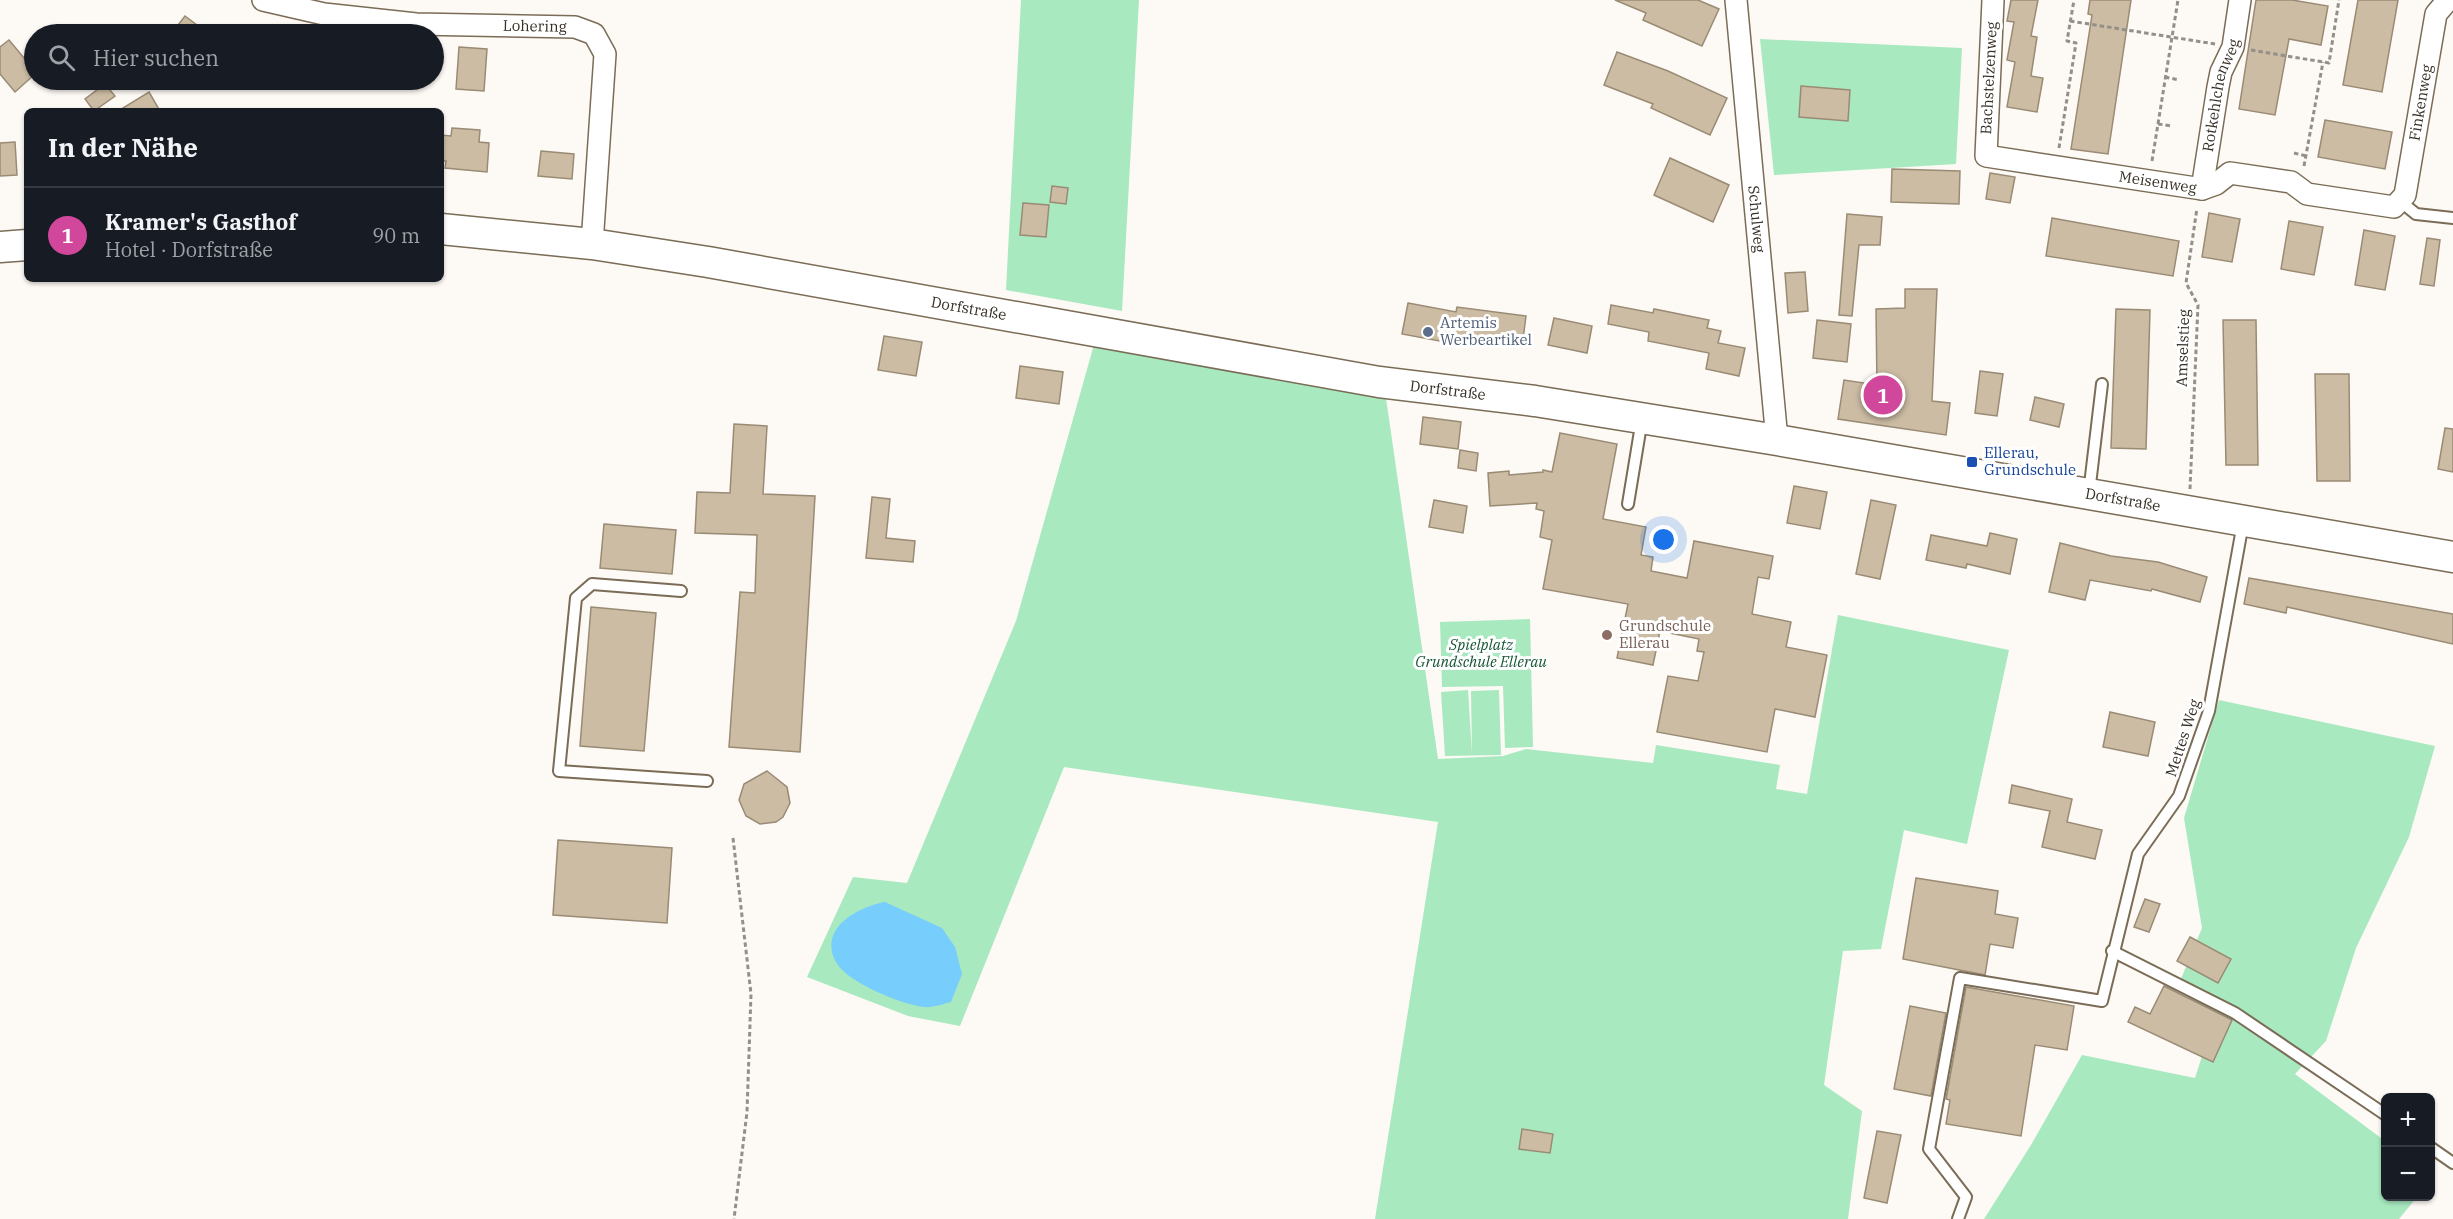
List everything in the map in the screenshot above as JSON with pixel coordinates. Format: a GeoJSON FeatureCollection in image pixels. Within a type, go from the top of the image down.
{"type":"FeatureCollection","features":[{"type":"Feature","properties":{"kind":"street","name":"Lohering"},"geometry":{"type":"LineString","coordinates":[[263,0],[324,15],[416,24]]}},
{"type":"Feature","properties":{"kind":"street","name":"Schulweg"},"geometry":{"type":"LineString","coordinates":[[1736,0],[1777,440]]}},
{"type":"Feature","properties":{"kind":"street","name":"Bachstelzenweg"},"geometry":{"type":"LineString","coordinates":[[1986,156],[1993,0]]}},
{"type":"Feature","properties":{"kind":"street","name":"Rotkehlchenweg"},"geometry":{"type":"LineString","coordinates":[[2202,189],[2218,87],[2233,47],[2240,0]]}},
{"type":"Feature","properties":{"kind":"street","name":"Finkenweg"},"geometry":{"type":"LineString","coordinates":[[2397,204],[2405,195],[2436,14],[2448,0]]}},
{"type":"Feature","properties":{"kind":"street","name":"Lohering"},"geometry":{"type":"LineString","coordinates":[[444,25],[574,27],[594,34],[605,54],[592,244]]}},
{"type":"Feature","properties":{"kind":"street","name":"Meisenweg"},"geometry":{"type":"LineString","coordinates":[[1986,156],[2202,189],[2216,184],[2230,173],[2291,182],[2307,194],[2397,204]]}},
{"type":"Feature","properties":{"kind":"street","name":"Dorfstraße"},"geometry":{"type":"LineString","coordinates":[[444,229],[592,244],[708,262],[1379,382],[1535,401],[1777,440],[2453,558]]}},
{"type":"Feature","properties":{"kind":"street"},"geometry":{"type":"LineString","coordinates":[[0,247],[24,244]]}},
{"type":"Feature","properties":{"kind":"lane"},"geometry":{"type":"LineString","coordinates":[[2397,204],[2416,214],[2453,218]]}},
{"type":"Feature","properties":{"kind":"lane"},"geometry":{"type":"LineString","coordinates":[[2089,493],[2102,384]]}},
{"type":"Feature","properties":{"kind":"lane"},"geometry":{"type":"LineString","coordinates":[[1628,504],[1642,419]]}},
{"type":"Feature","properties":{"kind":"lane","name":"Mettes Weg"},"geometry":{"type":"LineString","coordinates":[[1958,1219],[1966,1197],[1929,1149],[1960,978],[2102,1001],[2112,951],[2138,854],[2179,796],[2210,711],[2244,521]]}},
{"type":"Feature","properties":{"kind":"lane"},"geometry":{"type":"LineString","coordinates":[[681,591],[592,584],[576,598],[559,771],[707,781]]}},
{"type":"Feature","properties":{"kind":"lane"},"geometry":{"type":"LineString","coordinates":[[2112,951],[2235,1013],[2381,1112]]}},
{"type":"Feature","properties":{"kind":"lane"},"geometry":{"type":"LineString","coordinates":[[2435,1150],[2453,1163]]}},
{"type":"Feature","properties":{"kind":"path"},"geometry":{"type":"LineString","coordinates":[[2056,166],[2076,43],[2067,41],[2074,0]]}},
{"type":"Feature","properties":{"kind":"path"},"geometry":{"type":"LineString","coordinates":[[2149,181],[2178,0]]}},
{"type":"Feature","properties":{"kind":"path"},"geometry":{"type":"LineString","coordinates":[[2300,188],[2324,62]]}},
{"type":"Feature","properties":{"kind":"path"},"geometry":{"type":"LineString","coordinates":[[2165,77],[2180,80]]}},
{"type":"Feature","properties":{"kind":"path"},"geometry":{"type":"LineString","coordinates":[[2158,124],[2172,126]]}},
{"type":"Feature","properties":{"kind":"path"},"geometry":{"type":"LineString","coordinates":[[2294,153],[2306,156]]}},
{"type":"Feature","properties":{"kind":"path","name":"Amselstieg"},"geometry":{"type":"LineString","coordinates":[[2189,511],[2198,305],[2186,283],[2198,199],[2202,189]]}},
{"type":"Feature","properties":{"kind":"path"},"geometry":{"type":"LineString","coordinates":[[733,838],[751,994],[747,1112],[734,1219]]}},
{"type":"Feature","properties":{"kind":"green space"},"geometry":{"type":"Polygon","coordinates":[[[1021,0],[1139,0],[1122,311],[1006,290],[1021,0]]]}},
{"type":"Feature","properties":{"kind":"green space"},"geometry":{"type":"Polygon","coordinates":[[[1760,39],[1962,48],[1956,164],[1774,175],[1760,39]]]}},
{"type":"Feature","properties":{"kind":"green space"},"geometry":{"type":"Polygon","coordinates":[[[1095,341],[1385,391],[1438,759],[1503,756],[1526,749],[1653,763],[1656,745],[1780,765],[1776,789],[1807,794],[1838,615],[2009,650],[1967,844],[1904,830],[1881,949],[1843,951],[1824,1085],[1862,1111],[1848,1219],[1375,1219],[1438,822],[1064,767],[960,1026],[908,1016],[807,977],[853,877],[907,883],[1016,621],[1095,341]]]}},
{"type":"Feature","properties":{"kind":"green space","name":"Spielplatz Grundschule Ellerau"},"geometry":{"type":"Polygon","coordinates":[[[1530,619],[1533,747],[1505,748],[1503,686],[1442,687],[1440,622],[1530,619]]]}},
{"type":"Feature","properties":{"kind":"green space"},"geometry":{"type":"Polygon","coordinates":[[[1468,690],[1472,754],[1471,691],[1499,690],[1501,755],[1445,756],[1441,692],[1468,690]]]}},
{"type":"Feature","properties":{"kind":"green space"},"geometry":{"type":"Polygon","coordinates":[[[2219,700],[2435,746],[2409,837],[2356,948],[2326,1041],[2295,1074],[2381,1138],[2381,1201],[2414,1201],[2399,1219],[1984,1219],[2031,1145],[2082,1055],[2195,1078],[2214,1019],[2178,986],[2202,928],[2184,818],[2219,700]]]}},
{"type":"Feature","properties":{"kind":"water"},"geometry":{"type":"Polygon","coordinates":[[[885,902],[942,928],[955,947],[962,974],[951,1002],[927,1007],[903,1002],[851,977],[836,962],[832,950],[832,939],[836,929],[853,914],[885,902]]]}},
{"type":"Feature","properties":{"kind":"building"},"geometry":{"type":"Polygon","coordinates":[[[1615,0],[1698,0],[1719,9],[1702,46],[1643,20],[1646,13],[1615,0]]]}},
{"type":"Feature","properties":{"kind":"building"},"geometry":{"type":"Polygon","coordinates":[[[2011,0],[2038,0],[2031,36],[2037,37],[2031,76],[2043,78],[2037,112],[2007,107],[2015,62],[2007,60],[2014,22],[2007,21],[2011,0]]]}},
{"type":"Feature","properties":{"kind":"building"},"geometry":{"type":"Polygon","coordinates":[[[2090,0],[2131,0],[2108,154],[2071,149],[2092,15],[2088,14],[2090,0]]]}},
{"type":"Feature","properties":{"kind":"building"},"geometry":{"type":"Polygon","coordinates":[[[2256,0],[2292,0],[2328,6],[2321,45],[2289,39],[2275,115],[2239,109],[2256,0]]]}},
{"type":"Feature","properties":{"kind":"building"},"geometry":{"type":"Polygon","coordinates":[[[2358,0],[2398,0],[2382,92],[2343,85],[2358,0]]]}},
{"type":"Feature","properties":{"kind":"building"},"geometry":{"type":"Polygon","coordinates":[[[185,16],[196,24],[179,24],[185,16]]]}},
{"type":"Feature","properties":{"kind":"building"},"geometry":{"type":"Polygon","coordinates":[[[9,40],[24,58],[24,84],[15,92],[0,74],[0,47],[9,40]]]}},
{"type":"Feature","properties":{"kind":"building"},"geometry":{"type":"Polygon","coordinates":[[[459,47],[487,49],[484,91],[456,89],[459,47]]]}},
{"type":"Feature","properties":{"kind":"building"},"geometry":{"type":"Polygon","coordinates":[[[1617,52],[1668,71],[1727,98],[1710,135],[1651,108],[1653,104],[1604,85],[1617,52]]]}},
{"type":"Feature","properties":{"kind":"building"},"geometry":{"type":"Polygon","coordinates":[[[1801,86],[1850,90],[1848,121],[1799,117],[1801,86]]]}},
{"type":"Feature","properties":{"kind":"building"},"geometry":{"type":"Polygon","coordinates":[[[97,90],[110,90],[115,96],[98,108],[92,108],[85,99],[97,90]]]}},
{"type":"Feature","properties":{"kind":"building"},"geometry":{"type":"Polygon","coordinates":[[[149,92],[158,108],[123,108],[149,92]]]}},
{"type":"Feature","properties":{"kind":"building"},"geometry":{"type":"Polygon","coordinates":[[[2325,120],[2392,132],[2385,169],[2318,157],[2325,120]]]}},
{"type":"Feature","properties":{"kind":"building"},"geometry":{"type":"Polygon","coordinates":[[[452,128],[480,130],[479,142],[489,143],[487,172],[445,168],[444,135],[451,136],[452,128]]]}},
{"type":"Feature","properties":{"kind":"building"},"geometry":{"type":"Polygon","coordinates":[[[15,142],[17,175],[0,176],[0,143],[15,142]]]}},
{"type":"Feature","properties":{"kind":"building"},"geometry":{"type":"Polygon","coordinates":[[[541,151],[574,154],[572,179],[538,176],[541,151]]]}},
{"type":"Feature","properties":{"kind":"building"},"geometry":{"type":"Polygon","coordinates":[[[1670,158],[1729,185],[1713,222],[1654,195],[1670,158]]]}},
{"type":"Feature","properties":{"kind":"building"},"geometry":{"type":"Polygon","coordinates":[[[1892,169],[1960,171],[1959,204],[1891,202],[1892,169]]]}},
{"type":"Feature","properties":{"kind":"building"},"geometry":{"type":"Polygon","coordinates":[[[1990,173],[2015,177],[2010,203],[1986,199],[1990,173]]]}},
{"type":"Feature","properties":{"kind":"building"},"geometry":{"type":"Polygon","coordinates":[[[1052,186],[1068,188],[1066,204],[1050,202],[1052,186]]]}},
{"type":"Feature","properties":{"kind":"building"},"geometry":{"type":"Polygon","coordinates":[[[1023,203],[1049,205],[1046,237],[1020,235],[1023,203]]]}},
{"type":"Feature","properties":{"kind":"building"},"geometry":{"type":"Polygon","coordinates":[[[2209,213],[2240,219],[2232,262],[2202,257],[2209,213]]]}},
{"type":"Feature","properties":{"kind":"building"},"geometry":{"type":"Polygon","coordinates":[[[1847,214],[1882,217],[1880,245],[1859,245],[1852,316],[1839,315],[1847,214]]]}},
{"type":"Feature","properties":{"kind":"building"},"geometry":{"type":"Polygon","coordinates":[[[2052,218],[2179,241],[2173,276],[2046,256],[2052,218]]]}},
{"type":"Feature","properties":{"kind":"building"},"geometry":{"type":"Polygon","coordinates":[[[2289,221],[2323,227],[2314,275],[2281,269],[2289,221]]]}},
{"type":"Feature","properties":{"kind":"building"},"geometry":{"type":"Polygon","coordinates":[[[2364,230],[2395,236],[2385,290],[2355,285],[2364,230]]]}},
{"type":"Feature","properties":{"kind":"building"},"geometry":{"type":"Polygon","coordinates":[[[2427,238],[2440,240],[2434,286],[2420,284],[2427,238]]]}},
{"type":"Feature","properties":{"kind":"building"},"geometry":{"type":"Polygon","coordinates":[[[1805,272],[1808,311],[1788,313],[1785,273],[1805,272]]]}},
{"type":"Feature","properties":{"kind":"building"},"geometry":{"type":"Polygon","coordinates":[[[1905,289],[1937,289],[1932,401],[1950,403],[1946,435],[1838,419],[1844,380],[1877,385],[1876,309],[1905,308],[1905,289]]]}},
{"type":"Feature","properties":{"kind":"building"},"geometry":{"type":"Polygon","coordinates":[[[1408,303],[1456,312],[1457,307],[1526,316],[1522,347],[1451,338],[1450,343],[1402,334],[1408,303]]]}},
{"type":"Feature","properties":{"kind":"building"},"geometry":{"type":"Polygon","coordinates":[[[1611,305],[1653,313],[1654,309],[1709,320],[1707,328],[1721,331],[1718,343],[1745,348],[1739,376],[1706,369],[1709,353],[1648,341],[1649,332],[1608,324],[1611,305]]]}},
{"type":"Feature","properties":{"kind":"building"},"geometry":{"type":"Polygon","coordinates":[[[2116,309],[2150,310],[2146,449],[2111,448],[2116,309]]]}},
{"type":"Feature","properties":{"kind":"building"},"geometry":{"type":"Polygon","coordinates":[[[1554,318],[1592,326],[1587,353],[1548,345],[1554,318]]]}},
{"type":"Feature","properties":{"kind":"building"},"geometry":{"type":"Polygon","coordinates":[[[1817,320],[1851,324],[1847,362],[1813,358],[1817,320]]]}},
{"type":"Feature","properties":{"kind":"building"},"geometry":{"type":"Polygon","coordinates":[[[2223,320],[2256,320],[2258,465],[2226,465],[2223,320]]]}},
{"type":"Feature","properties":{"kind":"building"},"geometry":{"type":"Polygon","coordinates":[[[884,336],[922,342],[916,376],[878,370],[884,336]]]}},
{"type":"Feature","properties":{"kind":"building"},"geometry":{"type":"Polygon","coordinates":[[[1020,366],[1063,372],[1059,404],[1016,398],[1020,366]]]}},
{"type":"Feature","properties":{"kind":"building"},"geometry":{"type":"Polygon","coordinates":[[[1980,371],[2003,374],[1997,416],[1975,413],[1980,371]]]}},
{"type":"Feature","properties":{"kind":"building"},"geometry":{"type":"Polygon","coordinates":[[[2315,374],[2349,374],[2350,481],[2317,481],[2315,374]]]}},
{"type":"Feature","properties":{"kind":"building"},"geometry":{"type":"Polygon","coordinates":[[[2035,397],[2064,404],[2059,427],[2030,420],[2035,397]]]}},
{"type":"Feature","properties":{"kind":"building"},"geometry":{"type":"Polygon","coordinates":[[[1423,417],[1461,422],[1458,449],[1420,444],[1423,417]]]}},
{"type":"Feature","properties":{"kind":"building"},"geometry":{"type":"Polygon","coordinates":[[[734,424],[767,426],[763,494],[815,496],[800,752],[729,747],[740,592],[755,593],[757,535],[695,533],[697,492],[730,493],[734,424]]]}},
{"type":"Feature","properties":{"kind":"building"},"geometry":{"type":"Polygon","coordinates":[[[2445,428],[2453,429],[2453,472],[2438,469],[2445,428]]]}},
{"type":"Feature","properties":{"kind":"building"},"geometry":{"type":"Polygon","coordinates":[[[1560,433],[1617,444],[1603,519],[1646,527],[1641,555],[1653,557],[1651,571],[1687,578],[1694,541],[1773,556],[1769,579],[1758,577],[1752,614],[1791,622],[1786,647],[1827,655],[1815,717],[1775,709],[1767,752],[1657,732],[1668,676],[1698,681],[1704,652],[1697,651],[1699,639],[1660,631],[1653,665],[1617,658],[1628,604],[1543,589],[1552,540],[1540,537],[1544,511],[1536,509],[1537,503],[1490,506],[1488,473],[1509,471],[1509,475],[1543,472],[1543,470],[1552,472],[1560,433]]]}},
{"type":"Feature","properties":{"kind":"building"},"geometry":{"type":"Polygon","coordinates":[[[1460,450],[1478,453],[1476,471],[1458,468],[1460,450]]]}},
{"type":"Feature","properties":{"kind":"building"},"geometry":{"type":"Polygon","coordinates":[[[1794,486],[1827,492],[1820,529],[1787,523],[1794,486]]]}},
{"type":"Feature","properties":{"kind":"building"},"geometry":{"type":"Polygon","coordinates":[[[872,497],[890,499],[886,538],[915,541],[913,562],[866,558],[872,497]]]}},
{"type":"Feature","properties":{"kind":"building"},"geometry":{"type":"Polygon","coordinates":[[[1434,500],[1467,506],[1463,533],[1429,527],[1434,500]]]}},
{"type":"Feature","properties":{"kind":"building"},"geometry":{"type":"Polygon","coordinates":[[[1871,500],[1896,505],[1880,579],[1856,574],[1871,500]]]}},
{"type":"Feature","properties":{"kind":"building"},"geometry":{"type":"Polygon","coordinates":[[[604,524],[676,530],[672,574],[600,568],[604,524]]]}},
{"type":"Feature","properties":{"kind":"building"},"geometry":{"type":"Polygon","coordinates":[[[1990,533],[2017,539],[2010,574],[1967,564],[1966,568],[1926,560],[1931,535],[1987,546],[1990,533]]]}},
{"type":"Feature","properties":{"kind":"building"},"geometry":{"type":"Polygon","coordinates":[[[2060,543],[2111,556],[2158,562],[2207,577],[2200,602],[2152,589],[2151,591],[2090,580],[2085,600],[2049,592],[2060,543]]]}},
{"type":"Feature","properties":{"kind":"building"},"geometry":{"type":"Polygon","coordinates":[[[2249,578],[2453,614],[2453,644],[2287,607],[2286,613],[2244,604],[2249,578]]]}},
{"type":"Feature","properties":{"kind":"building"},"geometry":{"type":"Polygon","coordinates":[[[591,607],[656,613],[644,751],[580,746],[591,607]]]}},
{"type":"Feature","properties":{"kind":"building"},"geometry":{"type":"Polygon","coordinates":[[[2110,712],[2155,722],[2148,756],[2103,747],[2110,712]]]}},
{"type":"Feature","properties":{"kind":"building"},"geometry":{"type":"Polygon","coordinates":[[[767,771],[787,787],[790,803],[783,817],[776,822],[760,824],[746,816],[739,800],[744,784],[767,771]]]}},
{"type":"Feature","properties":{"kind":"building"},"geometry":{"type":"Polygon","coordinates":[[[2012,785],[2072,799],[2067,822],[2102,830],[2095,859],[2042,847],[2050,811],[2009,803],[2012,785]]]}},
{"type":"Feature","properties":{"kind":"building"},"geometry":{"type":"Polygon","coordinates":[[[558,840],[672,848],[667,923],[553,915],[558,840]]]}},
{"type":"Feature","properties":{"kind":"building"},"geometry":{"type":"Polygon","coordinates":[[[1916,878],[1998,891],[1995,914],[2018,918],[2013,948],[1990,944],[1985,975],[1903,959],[1916,878]]]}},
{"type":"Feature","properties":{"kind":"building"},"geometry":{"type":"Polygon","coordinates":[[[2145,899],[2160,904],[2149,932],[2134,927],[2145,899]]]}},
{"type":"Feature","properties":{"kind":"building"},"geometry":{"type":"Polygon","coordinates":[[[2190,937],[2231,959],[2218,983],[2177,961],[2190,937]]]}},
{"type":"Feature","properties":{"kind":"building"},"geometry":{"type":"Polygon","coordinates":[[[2164,986],[2232,1020],[2213,1062],[2128,1022],[2135,1007],[2150,1014],[2164,986]]]}},
{"type":"Feature","properties":{"kind":"building"},"geometry":{"type":"Polygon","coordinates":[[[1966,987],[2074,1006],[2067,1050],[2035,1045],[2021,1136],[1946,1124],[1950,1100],[1946,1099],[1966,987]]]}},
{"type":"Feature","properties":{"kind":"building"},"geometry":{"type":"Polygon","coordinates":[[[1910,1006],[1946,1013],[1931,1096],[1894,1089],[1910,1006]]]}},
{"type":"Feature","properties":{"kind":"building"},"geometry":{"type":"Polygon","coordinates":[[[1522,1129],[1553,1134],[1550,1153],[1519,1149],[1522,1129]]]}},
{"type":"Feature","properties":{"kind":"building"},"geometry":{"type":"Polygon","coordinates":[[[1877,1131],[1901,1135],[1887,1203],[1864,1198],[1877,1131]]]}},
{"type":"Feature","properties":{"kind":"place","name":"Artemis Werbeartikel"},"geometry":{"type":"Point","coordinates":[1428,332]}},
{"type":"Feature","properties":{"kind":"place","name":"Kramer's Gasthof"},"geometry":{"type":"Point","coordinates":[1883,395]}},
{"type":"Feature","properties":{"kind":"place","name":"Ellerau, Grundschule"},"geometry":{"type":"Point","coordinates":[1972,462]}},
{"type":"Feature","properties":{"kind":"place","name":"Grundschule Ellerau"},"geometry":{"type":"Point","coordinates":[1607,635]}}]}
